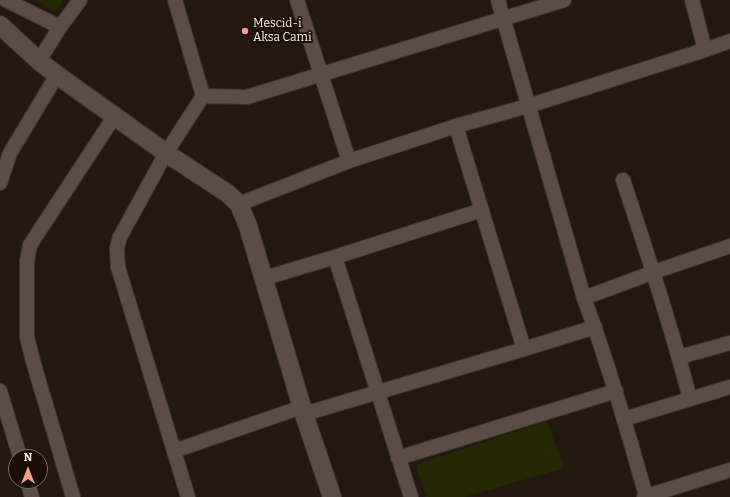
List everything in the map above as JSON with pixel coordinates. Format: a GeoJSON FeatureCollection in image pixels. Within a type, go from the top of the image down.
{"type":"FeatureCollection","features":[{"type":"Feature","properties":{"kind":"street"},"geometry":{"type":"LineString","coordinates":[[6,0],[60,27]]}},
{"type":"Feature","properties":{"kind":"street"},"geometry":{"type":"LineString","coordinates":[[39,61],[60,27],[80,0]]}},
{"type":"Feature","properties":{"kind":"street"},"geometry":{"type":"LineString","coordinates":[[175,0],[204,96]]}},
{"type":"Feature","properties":{"kind":"street"},"geometry":{"type":"LineString","coordinates":[[297,0],[349,161]]}},
{"type":"Feature","properties":{"kind":"street"},"geometry":{"type":"LineString","coordinates":[[498,0],[584,298],[616,391],[645,496],[730,470]]}},
{"type":"Feature","properties":{"kind":"street"},"geometry":{"type":"LineString","coordinates":[[204,96],[247,97],[564,0]]}},
{"type":"Feature","properties":{"kind":"street"},"geometry":{"type":"LineString","coordinates":[[692,0],[705,50]]}},
{"type":"Feature","properties":{"kind":"street"},"geometry":{"type":"LineString","coordinates":[[0,26],[57,75],[114,117],[227,194],[239,204],[265,278],[303,410],[332,497]]}},
{"type":"Feature","properties":{"kind":"street"},"geometry":{"type":"LineString","coordinates":[[239,204],[349,161],[456,126],[528,106],[730,41]]}},
{"type":"Feature","properties":{"kind":"street"},"geometry":{"type":"LineString","coordinates":[[0,183],[10,153],[57,75]]}},
{"type":"Feature","properties":{"kind":"street"},"geometry":{"type":"LineString","coordinates":[[188,497],[118,267],[117,248],[120,237],[166,153],[204,96]]}},
{"type":"Feature","properties":{"kind":"street"},"geometry":{"type":"LineString","coordinates":[[73,497],[27,337],[27,261],[30,245],[114,117]]}},
{"type":"Feature","properties":{"kind":"street"},"geometry":{"type":"LineString","coordinates":[[456,126],[524,349]]}},
{"type":"Feature","properties":{"kind":"street"},"geometry":{"type":"LineString","coordinates":[[623,180],[654,272],[690,399]]}},
{"type":"Feature","properties":{"kind":"street"},"geometry":{"type":"LineString","coordinates":[[265,278],[482,210]]}},
{"type":"Feature","properties":{"kind":"street"},"geometry":{"type":"LineString","coordinates":[[584,298],[730,246]]}},
{"type":"Feature","properties":{"kind":"street"},"geometry":{"type":"LineString","coordinates":[[335,257],[411,497]]}},
{"type":"Feature","properties":{"kind":"street"},"geometry":{"type":"LineString","coordinates":[[174,451],[303,410],[377,392],[595,327]]}},
{"type":"Feature","properties":{"kind":"street"},"geometry":{"type":"LineString","coordinates":[[679,357],[730,343]]}},
{"type":"Feature","properties":{"kind":"street"},"geometry":{"type":"LineString","coordinates":[[624,419],[730,387]]}},
{"type":"Feature","properties":{"kind":"street"},"geometry":{"type":"LineString","coordinates":[[0,391],[18,449]]}},
{"type":"Feature","properties":{"kind":"street"},"geometry":{"type":"LineString","coordinates":[[398,458],[616,391]]}},
{"type":"Feature","properties":{"kind":"green space"},"geometry":{"type":"Polygon","coordinates":[[[35,0],[63,0],[58,9],[54,11],[35,0]]]}},
{"type":"Feature","properties":{"kind":"green space"},"geometry":{"type":"Polygon","coordinates":[[[547,421],[564,468],[464,497],[426,497],[416,465],[547,421]]]}},
{"type":"Feature","properties":{"kind":"place","name":"Mescid-i Aksa Cami"},"geometry":{"type":"Point","coordinates":[245,31]}}]}
